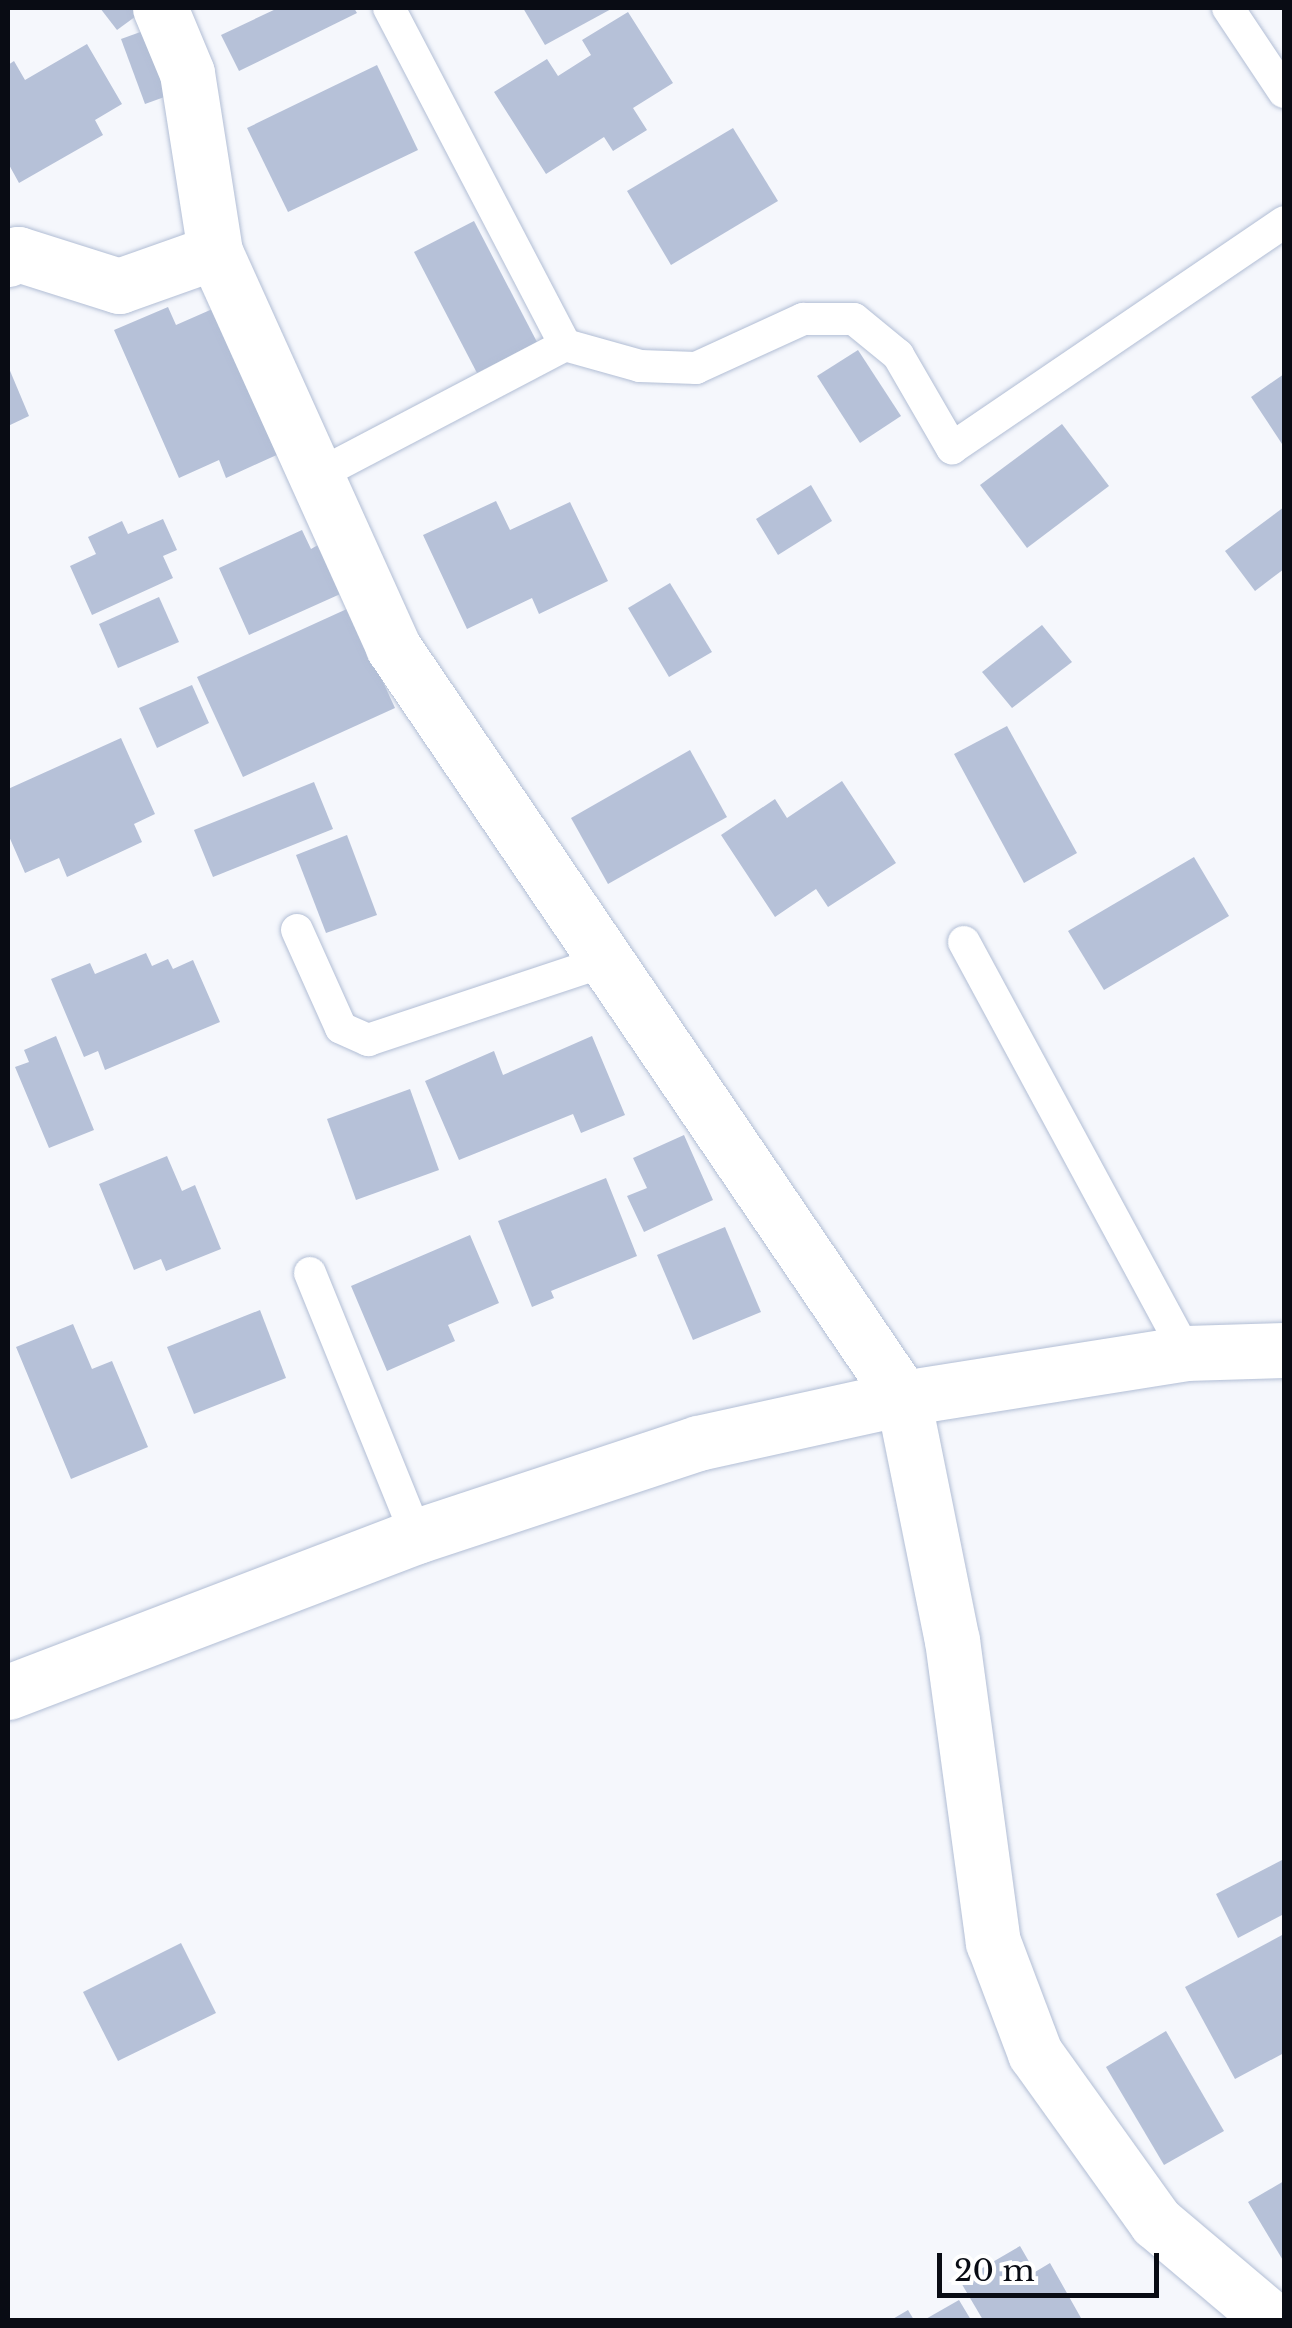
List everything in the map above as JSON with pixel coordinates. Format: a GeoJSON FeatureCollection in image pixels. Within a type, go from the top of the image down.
{"type":"FeatureCollection","features":[{"type":"Feature","properties":{"kind":"street"},"geometry":{"type":"LineString","coordinates":[[160,8],[187,74],[215,252],[393,647],[904,1398],[952,1640],[993,1942],[1035,2054],[1156,2222],[1272,2320]]}},
{"type":"Feature","properties":{"kind":"street"},"geometry":{"type":"LineString","coordinates":[[8,259],[18,254],[119,286],[215,252]]}},
{"type":"Feature","properties":{"kind":"street"},"geometry":{"type":"LineString","coordinates":[[8,1692],[417,1536],[698,1443],[904,1398],[1186,1353],[1284,1350]]}},
{"type":"Feature","properties":{"kind":"lane"},"geometry":{"type":"LineString","coordinates":[[389,8],[565,345]]}},
{"type":"Feature","properties":{"kind":"lane"},"geometry":{"type":"LineString","coordinates":[[1228,8],[1284,92]]}},
{"type":"Feature","properties":{"kind":"lane"},"geometry":{"type":"LineString","coordinates":[[316,476],[565,345],[640,366],[696,368],[804,319],[854,319],[898,355],[952,448],[1284,222]]}},
{"type":"Feature","properties":{"kind":"lane"},"geometry":{"type":"LineString","coordinates":[[297,930],[341,1028],[368,1040],[608,960]]}},
{"type":"Feature","properties":{"kind":"lane"},"geometry":{"type":"LineString","coordinates":[[964,942],[1186,1353]]}},
{"type":"Feature","properties":{"kind":"lane"},"geometry":{"type":"LineString","coordinates":[[310,1274],[417,1536]]}},
{"type":"Feature","properties":{"kind":"building"},"geometry":{"type":"Polygon","coordinates":[[[100,8],[147,8],[117,30],[100,8]]]}},
{"type":"Feature","properties":{"kind":"building"},"geometry":{"type":"Polygon","coordinates":[[[278,8],[354,8],[357,13],[239,71],[221,35],[278,8]]]}},
{"type":"Feature","properties":{"kind":"building"},"geometry":{"type":"Polygon","coordinates":[[[523,8],[613,8],[545,45],[523,8]]]}},
{"type":"Feature","properties":{"kind":"building"},"geometry":{"type":"Polygon","coordinates":[[[628,12],[673,83],[633,108],[647,130],[613,151],[604,137],[546,174],[494,92],[547,59],[558,76],[591,55],[582,40],[628,12]]]}},
{"type":"Feature","properties":{"kind":"building"},"geometry":{"type":"Polygon","coordinates":[[[157,26],[181,91],[145,104],[121,39],[157,26]]]}},
{"type":"Feature","properties":{"kind":"building"},"geometry":{"type":"Polygon","coordinates":[[[87,44],[122,104],[95,120],[103,135],[19,183],[8,163],[8,65],[14,61],[25,80],[87,44]]]}},
{"type":"Feature","properties":{"kind":"building"},"geometry":{"type":"Polygon","coordinates":[[[377,65],[418,150],[288,212],[247,128],[377,65]]]}},
{"type":"Feature","properties":{"kind":"building"},"geometry":{"type":"Polygon","coordinates":[[[733,128],[778,201],[671,265],[627,191],[733,128]]]}},
{"type":"Feature","properties":{"kind":"building"},"geometry":{"type":"Polygon","coordinates":[[[474,221],[537,342],[477,373],[414,252],[474,221]]]}},
{"type":"Feature","properties":{"kind":"building"},"geometry":{"type":"Polygon","coordinates":[[[168,307],[176,325],[217,307],[281,453],[226,478],[219,460],[179,478],[114,330],[168,307]]]}},
{"type":"Feature","properties":{"kind":"building"},"geometry":{"type":"Polygon","coordinates":[[[858,350],[901,416],[860,443],[817,376],[858,350]]]}},
{"type":"Feature","properties":{"kind":"building"},"geometry":{"type":"Polygon","coordinates":[[[8,366],[29,416],[8,426],[8,366]]]}},
{"type":"Feature","properties":{"kind":"building"},"geometry":{"type":"Polygon","coordinates":[[[1284,374],[1284,447],[1251,397],[1284,374]]]}},
{"type":"Feature","properties":{"kind":"building"},"geometry":{"type":"Polygon","coordinates":[[[1062,424],[1109,486],[1027,548],[980,485],[1062,424]]]}},
{"type":"Feature","properties":{"kind":"building"},"geometry":{"type":"Polygon","coordinates":[[[811,485],[832,521],[778,555],[756,519],[811,485]]]}},
{"type":"Feature","properties":{"kind":"building"},"geometry":{"type":"Polygon","coordinates":[[[496,501],[510,530],[570,502],[608,581],[539,614],[532,598],[467,629],[423,535],[496,501]]]}},
{"type":"Feature","properties":{"kind":"building"},"geometry":{"type":"Polygon","coordinates":[[[1284,507],[1284,569],[1255,591],[1225,551],[1284,507]]]}},
{"type":"Feature","properties":{"kind":"building"},"geometry":{"type":"Polygon","coordinates":[[[163,519],[177,550],[163,556],[173,578],[92,615],[70,566],[96,554],[88,537],[122,521],[128,534],[163,519]]]}},
{"type":"Feature","properties":{"kind":"building"},"geometry":{"type":"Polygon","coordinates":[[[302,530],[311,549],[325,541],[347,591],[249,635],[219,568],[302,530]]]}},
{"type":"Feature","properties":{"kind":"building"},"geometry":{"type":"Polygon","coordinates":[[[670,583],[712,652],[669,677],[628,608],[670,583]]]}},
{"type":"Feature","properties":{"kind":"building"},"geometry":{"type":"Polygon","coordinates":[[[159,597],[179,642],[118,668],[99,624],[159,597]]]}},
{"type":"Feature","properties":{"kind":"building"},"geometry":{"type":"Polygon","coordinates":[[[349,608],[395,708],[243,777],[197,677],[349,608]]]}},
{"type":"Feature","properties":{"kind":"building"},"geometry":{"type":"Polygon","coordinates":[[[1042,625],[1072,662],[1012,708],[982,672],[1042,625]]]}},
{"type":"Feature","properties":{"kind":"building"},"geometry":{"type":"Polygon","coordinates":[[[192,685],[209,723],[157,748],[139,708],[192,685]]]}},
{"type":"Feature","properties":{"kind":"building"},"geometry":{"type":"Polygon","coordinates":[[[1007,726],[1077,853],[1024,883],[954,754],[1007,726]]]}},
{"type":"Feature","properties":{"kind":"building"},"geometry":{"type":"Polygon","coordinates":[[[121,738],[155,814],[134,824],[142,842],[67,877],[59,858],[25,873],[8,834],[8,789],[121,738]]]}},
{"type":"Feature","properties":{"kind":"building"},"geometry":{"type":"Polygon","coordinates":[[[690,750],[727,817],[608,884],[571,818],[690,750]]]}},
{"type":"Feature","properties":{"kind":"building"},"geometry":{"type":"Polygon","coordinates":[[[842,781],[896,863],[828,907],[816,889],[775,917],[721,835],[775,799],[787,818],[842,781]]]}},
{"type":"Feature","properties":{"kind":"building"},"geometry":{"type":"Polygon","coordinates":[[[314,782],[333,829],[213,877],[194,830],[314,782]]]}},
{"type":"Feature","properties":{"kind":"building"},"geometry":{"type":"Polygon","coordinates":[[[347,835],[377,915],[326,933],[296,855],[347,835]]]}},
{"type":"Feature","properties":{"kind":"building"},"geometry":{"type":"Polygon","coordinates":[[[1194,857],[1229,916],[1104,990],[1068,931],[1194,857]]]}},
{"type":"Feature","properties":{"kind":"building"},"geometry":{"type":"Polygon","coordinates":[[[146,953],[152,966],[168,959],[173,969],[193,960],[220,1022],[105,1070],[98,1051],[84,1057],[51,979],[90,963],[95,974],[146,953]]]}},
{"type":"Feature","properties":{"kind":"building"},"geometry":{"type":"Polygon","coordinates":[[[56,1036],[94,1130],[49,1148],[15,1067],[29,1062],[24,1050],[56,1036]]]}},
{"type":"Feature","properties":{"kind":"building"},"geometry":{"type":"Polygon","coordinates":[[[592,1036],[625,1115],[581,1133],[573,1114],[459,1160],[425,1081],[494,1051],[503,1075],[592,1036]]]}},
{"type":"Feature","properties":{"kind":"building"},"geometry":{"type":"Polygon","coordinates":[[[410,1089],[439,1170],[356,1200],[327,1119],[410,1089]]]}},
{"type":"Feature","properties":{"kind":"building"},"geometry":{"type":"Polygon","coordinates":[[[684,1135],[713,1200],[644,1232],[627,1196],[647,1188],[633,1158],[684,1135]]]}},
{"type":"Feature","properties":{"kind":"building"},"geometry":{"type":"Polygon","coordinates":[[[167,1156],[182,1191],[195,1185],[221,1249],[166,1271],[161,1259],[134,1270],[99,1184],[167,1156]]]}},
{"type":"Feature","properties":{"kind":"building"},"geometry":{"type":"Polygon","coordinates":[[[606,1178],[637,1256],[551,1291],[554,1298],[532,1307],[498,1221],[606,1178]]]}},
{"type":"Feature","properties":{"kind":"building"},"geometry":{"type":"Polygon","coordinates":[[[725,1227],[761,1312],[693,1340],[657,1255],[725,1227]]]}},
{"type":"Feature","properties":{"kind":"building"},"geometry":{"type":"Polygon","coordinates":[[[470,1235],[499,1303],[448,1325],[455,1341],[387,1371],[351,1286],[470,1235]]]}},
{"type":"Feature","properties":{"kind":"building"},"geometry":{"type":"Polygon","coordinates":[[[260,1310],[286,1378],[194,1414],[167,1347],[260,1310]]]}},
{"type":"Feature","properties":{"kind":"building"},"geometry":{"type":"Polygon","coordinates":[[[73,1324],[92,1369],[112,1361],[148,1447],[71,1479],[16,1347],[73,1324]]]}},
{"type":"Feature","properties":{"kind":"building"},"geometry":{"type":"Polygon","coordinates":[[[1284,1859],[1284,1914],[1238,1938],[1216,1894],[1284,1859]]]}},
{"type":"Feature","properties":{"kind":"building"},"geometry":{"type":"Polygon","coordinates":[[[1284,1934],[1284,2053],[1235,2079],[1185,1987],[1284,1934]]]}},
{"type":"Feature","properties":{"kind":"building"},"geometry":{"type":"Polygon","coordinates":[[[181,1943],[216,2013],[118,2061],[83,1992],[181,1943]]]}},
{"type":"Feature","properties":{"kind":"building"},"geometry":{"type":"Polygon","coordinates":[[[1166,2031],[1224,2131],[1164,2165],[1106,2067],[1166,2031]]]}},
{"type":"Feature","properties":{"kind":"building"},"geometry":{"type":"Polygon","coordinates":[[[1284,2181],[1284,2262],[1248,2202],[1284,2181]]]}},
{"type":"Feature","properties":{"kind":"building"},"geometry":{"type":"Polygon","coordinates":[[[1020,2246],[1035,2272],[1050,2263],[1081,2318],[983,2320],[960,2281],[1020,2246]]]}},
{"type":"Feature","properties":{"kind":"building"},"geometry":{"type":"Polygon","coordinates":[[[959,2300],[971,2320],[924,2320],[959,2300]]]}},
{"type":"Feature","properties":{"kind":"building"},"geometry":{"type":"Polygon","coordinates":[[[908,2310],[914,2320],[891,2320],[908,2310]]]}}]}
